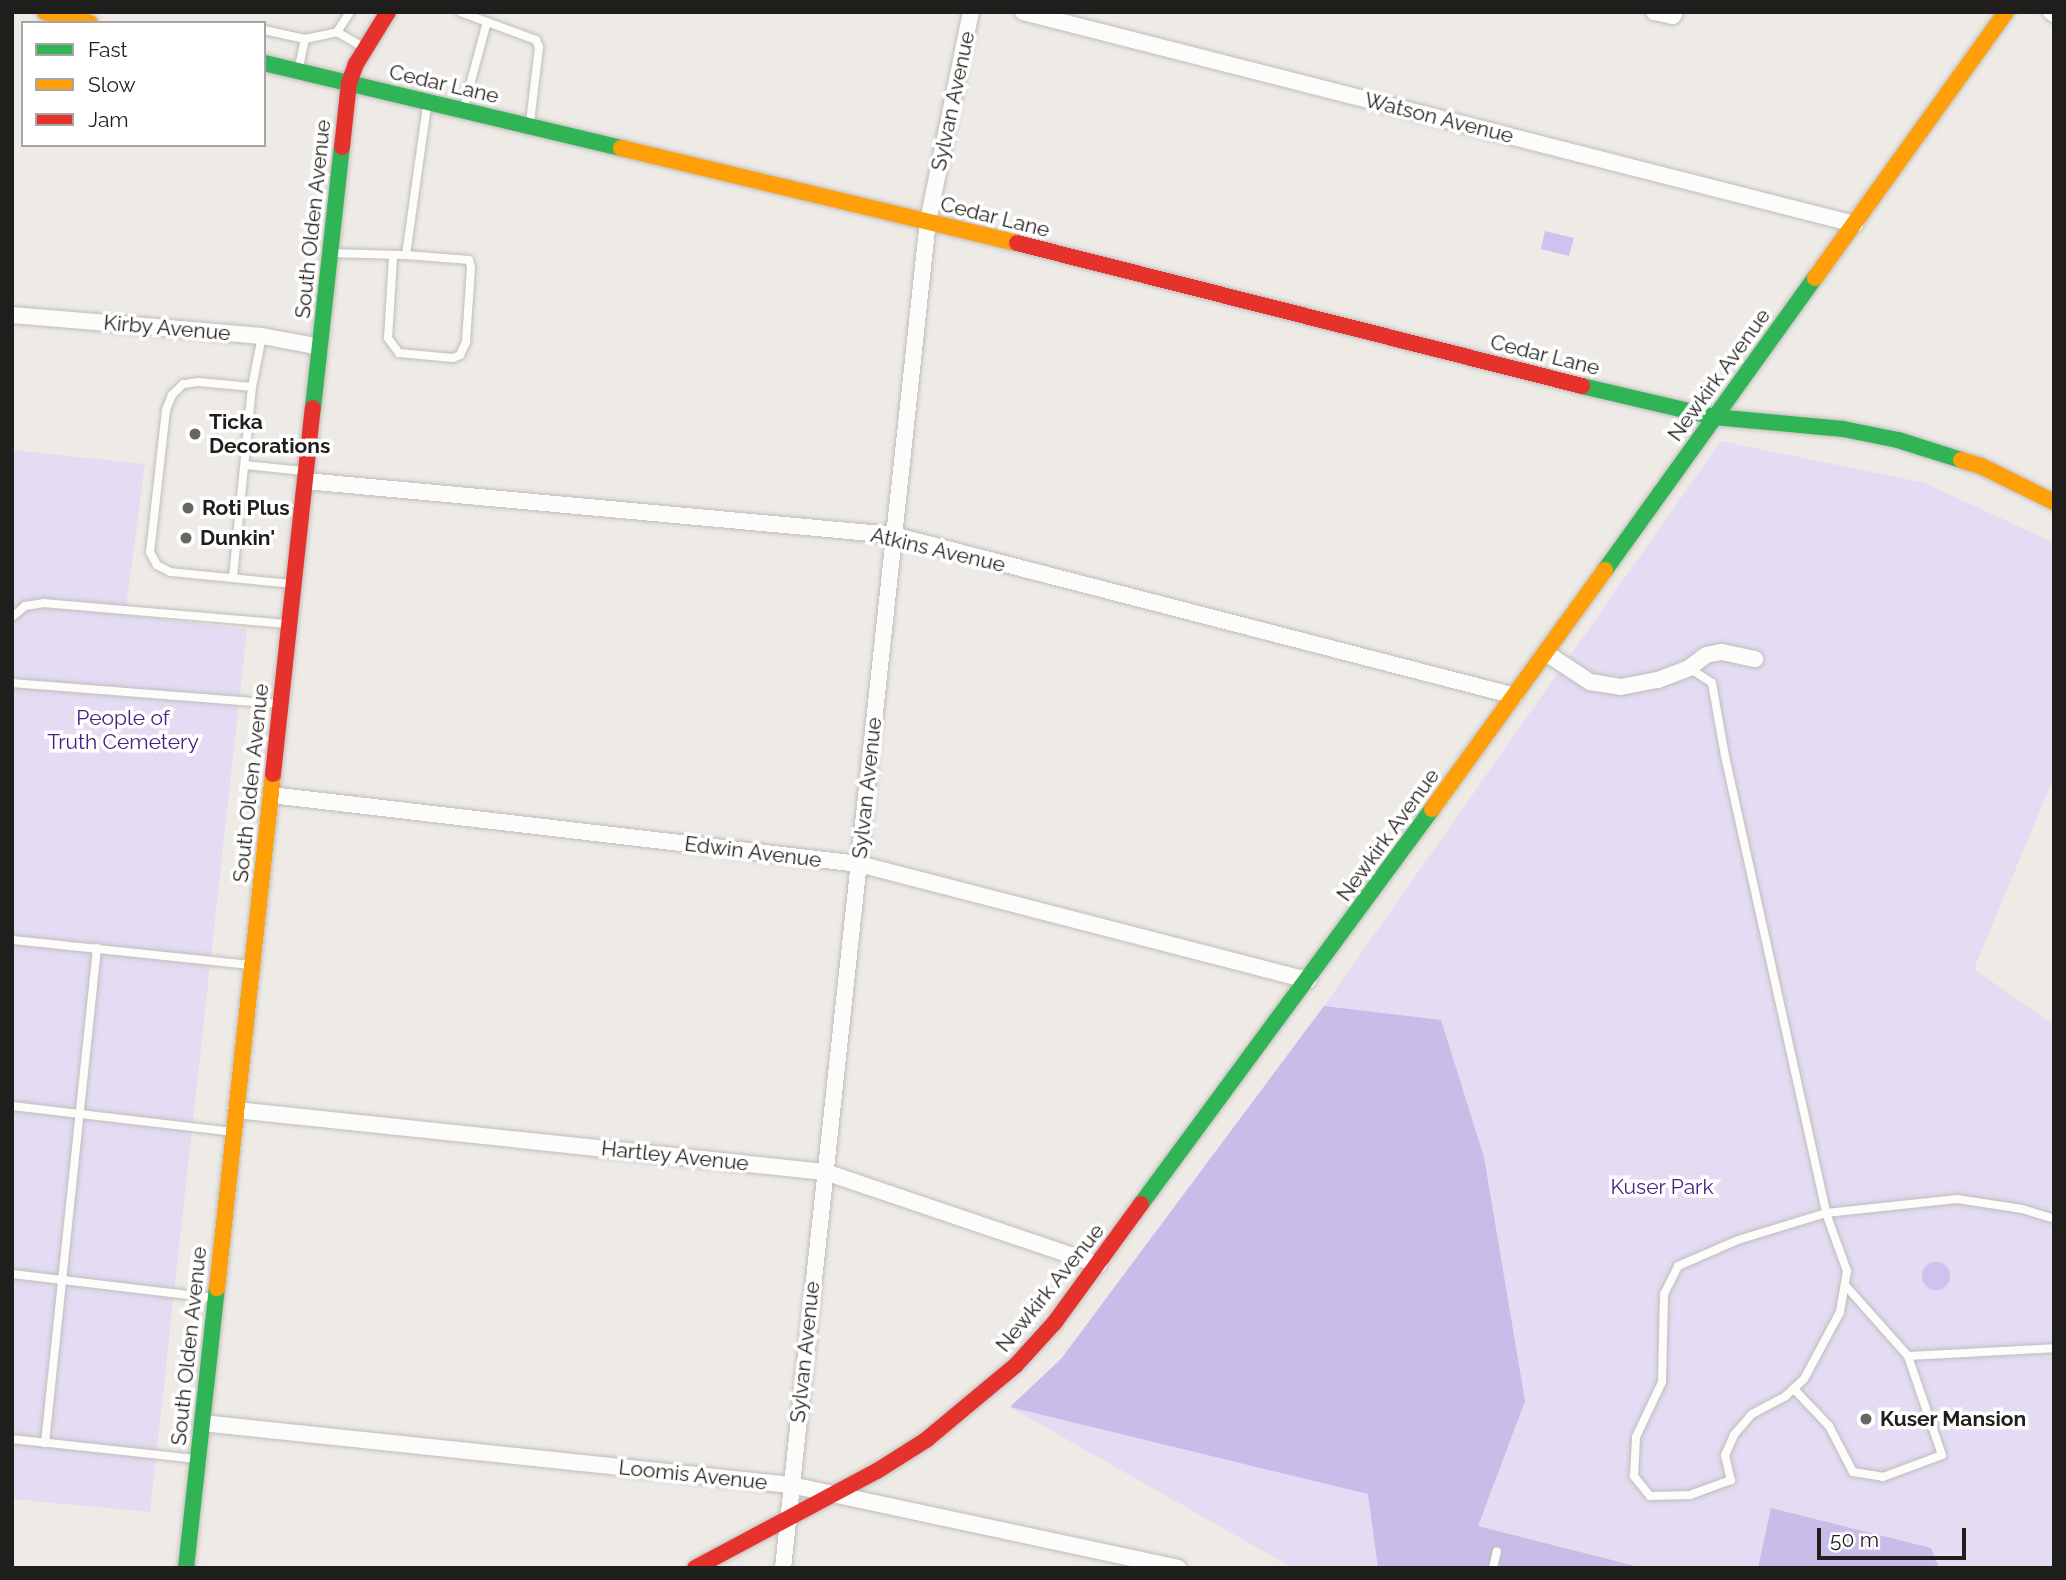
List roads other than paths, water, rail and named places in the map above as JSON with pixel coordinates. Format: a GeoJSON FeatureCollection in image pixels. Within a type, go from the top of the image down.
{"type":"FeatureCollection","features":[{"type":"Feature","properties":{"kind":"street"},"geometry":{"type":"LineString","coordinates":[[45,12],[82,21]]}},
{"type":"Feature","properties":{"kind":"street","name":"South Olden Avenue"},"geometry":{"type":"LineString","coordinates":[[186,1568],[349,83],[388,12]]}},
{"type":"Feature","properties":{"kind":"street","name":"Sylvan Avenue"},"geometry":{"type":"LineString","coordinates":[[783,1568],[928,221],[971,12]]}},
{"type":"Feature","properties":{"kind":"street","name":"Watson Avenue"},"geometry":{"type":"LineString","coordinates":[[1023,12],[1855,224]]}},
{"type":"Feature","properties":{"kind":"street"},"geometry":{"type":"LineString","coordinates":[[1654,12],[1674,14]]}},
{"type":"Feature","properties":{"kind":"street","name":"Newkirk Avenue"},"geometry":{"type":"LineString","coordinates":[[695,1568],[909,1451],[972,1404],[1016,1365],[1055,1322],[1515,696],[2006,12]]}},
{"type":"Feature","properties":{"kind":"street","name":"Cedar Lane"},"geometry":{"type":"LineString","coordinates":[[266,63],[928,221],[1714,417],[1843,429],[1898,440],[1980,466],[2054,502]]}},
{"type":"Feature","properties":{"kind":"street","name":"Kirby Avenue"},"geometry":{"type":"LineString","coordinates":[[12,315],[262,336],[320,347]]}},
{"type":"Feature","properties":{"kind":"street","name":"Atkins Avenue"},"geometry":{"type":"LineString","coordinates":[[306,477],[893,535],[1515,696]]}},
{"type":"Feature","properties":{"kind":"street"},"geometry":{"type":"LineString","coordinates":[[1546,653],[1590,682],[1621,687],[1658,680],[1689,668],[1706,655],[1722,652],[1755,659]]}},
{"type":"Feature","properties":{"kind":"street","name":"Edwin Avenue"},"geometry":{"type":"LineString","coordinates":[[271,795],[859,864],[1308,980]]}},
{"type":"Feature","properties":{"kind":"street","name":"Hartley Avenue"},"geometry":{"type":"LineString","coordinates":[[236,1110],[825,1172],[1099,1265]]}},
{"type":"Feature","properties":{"kind":"street","name":"Loomis Avenue"},"geometry":{"type":"LineString","coordinates":[[202,1423],[791,1485],[1178,1568]]}},
{"type":"Feature","properties":{"kind":"lane"},"geometry":{"type":"LineString","coordinates":[[337,32],[350,12]]}},
{"type":"Feature","properties":{"kind":"lane"},"geometry":{"type":"LineString","coordinates":[[460,12],[536,40],[539,47],[530,126]]}},
{"type":"Feature","properties":{"kind":"lane"},"geometry":{"type":"LineString","coordinates":[[463,110],[487,22]]}},
{"type":"Feature","properties":{"kind":"lane"},"geometry":{"type":"LineString","coordinates":[[266,30],[305,39],[337,32],[366,49]]}},
{"type":"Feature","properties":{"kind":"lane"},"geometry":{"type":"LineString","coordinates":[[298,71],[305,39]]}},
{"type":"Feature","properties":{"kind":"lane"},"geometry":{"type":"LineString","coordinates":[[406,255],[427,102]]}},
{"type":"Feature","properties":{"kind":"lane"},"geometry":{"type":"LineString","coordinates":[[330,253],[469,260],[471,267],[466,342],[460,355],[453,358],[399,353],[388,338],[393,257]]}},
{"type":"Feature","properties":{"kind":"lane"},"geometry":{"type":"LineString","coordinates":[[233,578],[252,387],[262,336]]}},
{"type":"Feature","properties":{"kind":"lane"},"geometry":{"type":"LineString","coordinates":[[252,387],[198,382],[183,384],[172,395],[166,410],[150,552],[157,565],[170,572],[294,584]]}},
{"type":"Feature","properties":{"kind":"lane"},"geometry":{"type":"LineString","coordinates":[[245,465],[306,477]]}},
{"type":"Feature","properties":{"kind":"lane"},"geometry":{"type":"LineString","coordinates":[[12,617],[25,606],[43,603],[290,625]]}},
{"type":"Feature","properties":{"kind":"lane"},"geometry":{"type":"LineString","coordinates":[[1689,668],[1712,683],[1725,755],[1826,1213],[1847,1271],[1840,1312],[1810,1369],[1794,1389],[1752,1414],[1734,1435],[1725,1455],[1731,1480],[1690,1495],[1650,1496],[1634,1476],[1636,1437],[1662,1382],[1664,1294],[1678,1266],[1738,1240],[1826,1213],[1957,1199],[2022,1209],[2054,1219]]}},
{"type":"Feature","properties":{"kind":"lane"},"geometry":{"type":"LineString","coordinates":[[12,682],[281,704]]}},
{"type":"Feature","properties":{"kind":"lane"},"geometry":{"type":"LineString","coordinates":[[12,940],[252,965]]}},
{"type":"Feature","properties":{"kind":"lane"},"geometry":{"type":"LineString","coordinates":[[45,1443],[97,948]]}},
{"type":"Feature","properties":{"kind":"lane"},"geometry":{"type":"LineString","coordinates":[[12,1106],[234,1132]]}},
{"type":"Feature","properties":{"kind":"lane"},"geometry":{"type":"LineString","coordinates":[[12,1274],[215,1298]]}},
{"type":"Feature","properties":{"kind":"lane"},"geometry":{"type":"LineString","coordinates":[[1794,1389],[1829,1426],[1853,1472],[1883,1477],[1942,1455],[1908,1356],[1845,1284]]}},
{"type":"Feature","properties":{"kind":"lane"},"geometry":{"type":"LineString","coordinates":[[1908,1356],[2054,1348]]}},
{"type":"Feature","properties":{"kind":"lane"},"geometry":{"type":"LineString","coordinates":[[12,1439],[198,1459]]}},
{"type":"Feature","properties":{"kind":"lane"},"geometry":{"type":"LineString","coordinates":[[1493,1568],[1497,1551]]}},
{"type":"Feature","properties":{"kind":"place","name":"Ticka Decorations"},"geometry":{"type":"Point","coordinates":[195,434]}},
{"type":"Feature","properties":{"kind":"place","name":"Roti Plus"},"geometry":{"type":"Point","coordinates":[188,508]}},
{"type":"Feature","properties":{"kind":"place","name":"Dunkin'"},"geometry":{"type":"Point","coordinates":[186,538]}},
{"type":"Feature","properties":{"kind":"place","name":"Kuser Mansion"},"geometry":{"type":"Point","coordinates":[1866,1419]}},
{"type":"Feature","properties":{"kind":"park label","name":"People of Truth Cemetery"},"geometry":{"type":"Point","coordinates":[123,730]}},
{"type":"Feature","properties":{"kind":"park label","name":"Kuser Park"},"geometry":{"type":"Point","coordinates":[1662,1187]}}]}
